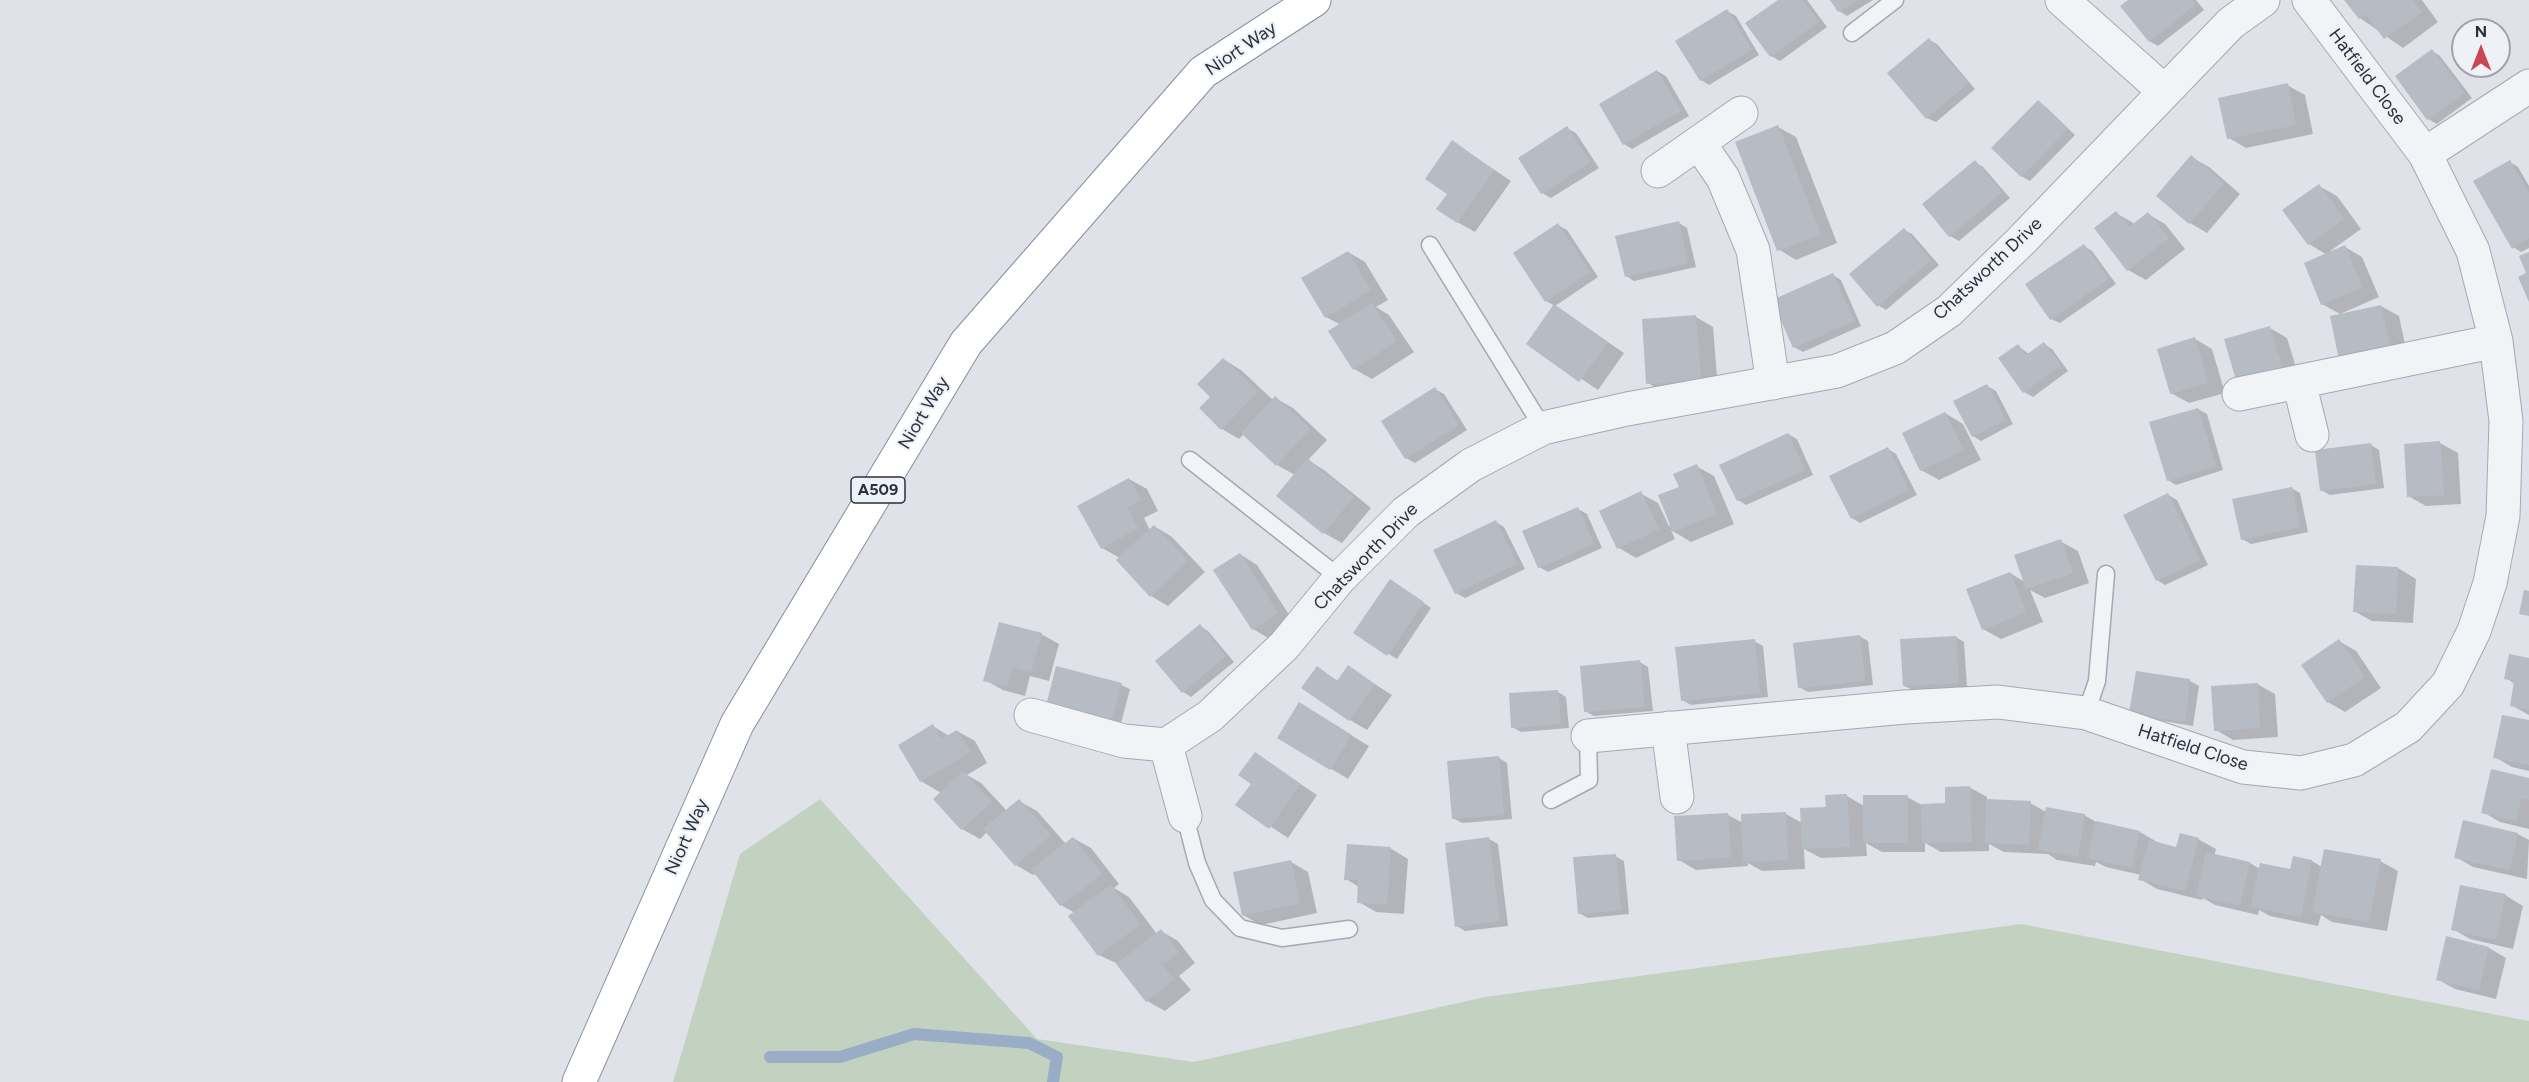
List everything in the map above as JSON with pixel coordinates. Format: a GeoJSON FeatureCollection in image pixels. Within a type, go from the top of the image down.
{"type":"FeatureCollection","features":[{"type":"Feature","properties":{"kind":"highway","name":"Niort Way"},"geometry":{"type":"LineString","coordinates":[[579,1082],[738,724],[966,343],[1203,72],[1314,0]]}},
{"type":"Feature","properties":{"kind":"street"},"geometry":{"type":"LineString","coordinates":[[2062,0],[2164,91]]}},
{"type":"Feature","properties":{"kind":"street","name":"Chatsworth Drive"},"geometry":{"type":"LineString","coordinates":[[1166,745],[1210,716],[1284,646],[1340,578],[1406,512],[1471,465],[1543,428],[1627,409],[1837,371],[1894,348],[1949,310],[2021,241],[2231,23],[2263,0]]}},
{"type":"Feature","properties":{"kind":"street","name":"Hatfield Close"},"geometry":{"type":"LineString","coordinates":[[1588,736],[1905,707],[1998,702],[2086,713],[2243,767],[2301,773],[2354,760],[2408,727],[2448,684],[2474,631],[2490,583],[2503,516],[2506,433],[2496,341],[2473,251],[2425,154],[2309,0]]}},
{"type":"Feature","properties":{"kind":"street"},"geometry":{"type":"LineString","coordinates":[[2425,154],[2529,86]]}},
{"type":"Feature","properties":{"kind":"street"},"geometry":{"type":"LineString","coordinates":[[1658,171],[1741,113]]}},
{"type":"Feature","properties":{"kind":"street"},"geometry":{"type":"LineString","coordinates":[[1699,143],[1723,178],[1753,250],[1773,383]]}},
{"type":"Feature","properties":{"kind":"street"},"geometry":{"type":"LineString","coordinates":[[2239,394],[2496,341]]}},
{"type":"Feature","properties":{"kind":"street"},"geometry":{"type":"LineString","coordinates":[[2299,382],[2313,435]]}},
{"type":"Feature","properties":{"kind":"street"},"geometry":{"type":"LineString","coordinates":[[1031,715],[1124,741],[1166,745],[1185,816]]}},
{"type":"Feature","properties":{"kind":"street"},"geometry":{"type":"LineString","coordinates":[[1668,728],[1677,797]]}},
{"type":"Feature","properties":{"kind":"lane"},"geometry":{"type":"LineString","coordinates":[[1852,33],[1895,0]]}},
{"type":"Feature","properties":{"kind":"lane"},"geometry":{"type":"LineString","coordinates":[[1430,245],[1543,428]]}},
{"type":"Feature","properties":{"kind":"lane"},"geometry":{"type":"LineString","coordinates":[[1190,460],[1340,578]]}},
{"type":"Feature","properties":{"kind":"lane"},"geometry":{"type":"LineString","coordinates":[[2086,713],[2097,681],[2106,574]]}},
{"type":"Feature","properties":{"kind":"lane"},"geometry":{"type":"LineString","coordinates":[[1551,800],[1589,780],[1588,736]]}},
{"type":"Feature","properties":{"kind":"lane"},"geometry":{"type":"LineString","coordinates":[[1185,816],[1197,863],[1214,900],[1240,928],[1282,938],[1349,928]]}},
{"type":"Feature","properties":{"kind":"green space"},"geometry":{"type":"Polygon","coordinates":[[[820,799],[1037,1039],[1194,1062],[1485,997],[2021,924],[2529,1021],[2529,1082],[673,1082],[740,854],[820,799]]]}},
{"type":"Feature","properties":{"kind":"building"},"geometry":{"type":"Polygon","coordinates":[[[1778,0],[1803,0],[1819,22],[1770,57],[1745,23],[1778,0]]]}},
{"type":"Feature","properties":{"kind":"building"},"geometry":{"type":"Polygon","coordinates":[[[1830,0],[1858,0],[1838,12],[1830,0]]]}},
{"type":"Feature","properties":{"kind":"building"},"geometry":{"type":"Polygon","coordinates":[[[2128,0],[2192,0],[2196,4],[2149,42],[2120,6],[2128,0]]]}},
{"type":"Feature","properties":{"kind":"building"},"geometry":{"type":"Polygon","coordinates":[[[2344,0],[2413,0],[2422,12],[2384,39],[2366,14],[2359,19],[2344,0]]]}},
{"type":"Feature","properties":{"kind":"building"},"geometry":{"type":"Polygon","coordinates":[[[1727,9],[1752,50],[1700,81],[1675,41],[1727,9]]]}},
{"type":"Feature","properties":{"kind":"building"},"geometry":{"type":"Polygon","coordinates":[[[1929,38],[1968,83],[1926,119],[1887,73],[1929,38]]]}},
{"type":"Feature","properties":{"kind":"building"},"geometry":{"type":"Polygon","coordinates":[[[2432,49],[2464,93],[2427,120],[2395,76],[2432,49]]]}},
{"type":"Feature","properties":{"kind":"building"},"geometry":{"type":"Polygon","coordinates":[[[1657,70],[1681,111],[1623,145],[1599,104],[1657,70]]]}},
{"type":"Feature","properties":{"kind":"building"},"geometry":{"type":"Polygon","coordinates":[[[2288,83],[2296,125],[2227,139],[2218,98],[2288,83]]]}},
{"type":"Feature","properties":{"kind":"building"},"geometry":{"type":"Polygon","coordinates":[[[2038,100],[2068,129],[2021,177],[1991,148],[2038,100]]]}},
{"type":"Feature","properties":{"kind":"building"},"geometry":{"type":"Polygon","coordinates":[[[1778,125],[1821,234],[1777,251],[1735,142],[1778,125]]]}},
{"type":"Feature","properties":{"kind":"building"},"geometry":{"type":"Polygon","coordinates":[[[1567,126],[1591,162],[1541,194],[1518,158],[1567,126]]]}},
{"type":"Feature","properties":{"kind":"building"},"geometry":{"type":"Polygon","coordinates":[[[1452,140],[1494,170],[1457,223],[1436,209],[1447,194],[1425,179],[1452,140]]]}},
{"type":"Feature","properties":{"kind":"building"},"geometry":{"type":"Polygon","coordinates":[[[2191,155],[2224,183],[2189,224],[2156,196],[2191,155]]]}},
{"type":"Feature","properties":{"kind":"building"},"geometry":{"type":"Polygon","coordinates":[[[1975,160],[2002,192],[1949,237],[1922,204],[1975,160]]]}},
{"type":"Feature","properties":{"kind":"building"},"geometry":{"type":"Polygon","coordinates":[[[2510,160],[2529,193],[2529,238],[2512,249],[2473,181],[2510,160]]]}},
{"type":"Feature","properties":{"kind":"building"},"geometry":{"type":"Polygon","coordinates":[[[2319,184],[2344,219],[2308,245],[2282,210],[2319,184]]]}},
{"type":"Feature","properties":{"kind":"building"},"geometry":{"type":"Polygon","coordinates":[[[2116,211],[2129,227],[2148,212],[2169,238],[2127,271],[2094,228],[2116,211]]]}},
{"type":"Feature","properties":{"kind":"building"},"geometry":{"type":"Polygon","coordinates":[[[1679,221],[1688,263],[1625,277],[1615,236],[1679,221]]]}},
{"type":"Feature","properties":{"kind":"building"},"geometry":{"type":"Polygon","coordinates":[[[1558,223],[1590,272],[1545,302],[1513,253],[1558,223]]]}},
{"type":"Feature","properties":{"kind":"building"},"geometry":{"type":"Polygon","coordinates":[[[1904,228],[1931,260],[1877,307],[1849,274],[1904,228]]]}},
{"type":"Feature","properties":{"kind":"building"},"geometry":{"type":"Polygon","coordinates":[[[2084,244],[2109,279],[2050,320],[2025,284],[2084,244]]]}},
{"type":"Feature","properties":{"kind":"building"},"geometry":{"type":"Polygon","coordinates":[[[2345,245],[2362,287],[2321,305],[2304,263],[2345,245]]]}},
{"type":"Feature","properties":{"kind":"building"},"geometry":{"type":"Polygon","coordinates":[[[1348,251],[1371,290],[1325,318],[1301,278],[1348,251]]]}},
{"type":"Feature","properties":{"kind":"building"},"geometry":{"type":"Polygon","coordinates":[[[2529,252],[2529,302],[2518,277],[2526,273],[2519,256],[2529,252]]]}},
{"type":"Feature","properties":{"kind":"building"},"geometry":{"type":"Polygon","coordinates":[[[1833,273],[1854,321],[1793,348],[1772,300],[1833,273]]]}},
{"type":"Feature","properties":{"kind":"building"},"geometry":{"type":"Polygon","coordinates":[[[1372,303],[1397,341],[1353,370],[1328,331],[1372,303]]]}},
{"type":"Feature","properties":{"kind":"building"},"geometry":{"type":"Polygon","coordinates":[[[1554,304],[1608,342],[1579,382],[1526,344],[1554,304]]]}},
{"type":"Feature","properties":{"kind":"building"},"geometry":{"type":"Polygon","coordinates":[[[2381,305],[2392,354],[2340,365],[2330,316],[2381,305]]]}},
{"type":"Feature","properties":{"kind":"building"},"geometry":{"type":"Polygon","coordinates":[[[1696,315],[1701,380],[1646,384],[1642,319],[1696,315]]]}},
{"type":"Feature","properties":{"kind":"building"},"geometry":{"type":"Polygon","coordinates":[[[2270,326],[2282,367],[2236,380],[2224,339],[2270,326]]]}},
{"type":"Feature","properties":{"kind":"building"},"geometry":{"type":"Polygon","coordinates":[[[2195,337],[2208,383],[2170,394],[2157,349],[2195,337]]]}},
{"type":"Feature","properties":{"kind":"building"},"geometry":{"type":"Polygon","coordinates":[[[2044,342],[2061,365],[2023,393],[1998,358],[2018,344],[2026,355],[2044,342]]]}},
{"type":"Feature","properties":{"kind":"building"},"geometry":{"type":"Polygon","coordinates":[[[1223,358],[1258,391],[1221,430],[1199,408],[1210,397],[1197,384],[1223,358]]]}},
{"type":"Feature","properties":{"kind":"building"},"geometry":{"type":"Polygon","coordinates":[[[1987,384],[2006,420],[1972,437],[1953,401],[1987,384]]]}},
{"type":"Feature","properties":{"kind":"building"},"geometry":{"type":"Polygon","coordinates":[[[1435,387],[1459,425],[1405,459],[1381,421],[1435,387]]]}},
{"type":"Feature","properties":{"kind":"building"},"geometry":{"type":"Polygon","coordinates":[[[1275,396],[1310,429],[1276,466],[1241,433],[1275,396]]]}},
{"type":"Feature","properties":{"kind":"building"},"geometry":{"type":"Polygon","coordinates":[[[2198,408],[2216,466],[2167,481],[2149,422],[2198,408]]]}},
{"type":"Feature","properties":{"kind":"building"},"geometry":{"type":"Polygon","coordinates":[[[1945,412],[1964,450],[1920,471],[1902,433],[1945,412]]]}},
{"type":"Feature","properties":{"kind":"building"},"geometry":{"type":"Polygon","coordinates":[[[1788,433],[1805,470],[1737,501],[1719,465],[1788,433]]]}},
{"type":"Feature","properties":{"kind":"building"},"geometry":{"type":"Polygon","coordinates":[[[2440,441],[2444,495],[2407,497],[2404,444],[2440,441]]]}},
{"type":"Feature","properties":{"kind":"building"},"geometry":{"type":"Polygon","coordinates":[[[2371,443],[2376,484],[2320,491],[2315,450],[2371,443]]]}},
{"type":"Feature","properties":{"kind":"building"},"geometry":{"type":"Polygon","coordinates":[[[1888,447],[1909,490],[1851,519],[1829,476],[1888,447]]]}},
{"type":"Feature","properties":{"kind":"building"},"geometry":{"type":"Polygon","coordinates":[[[1307,458],[1354,497],[1323,534],[1276,496],[1307,458]]]}},
{"type":"Feature","properties":{"kind":"building"},"geometry":{"type":"Polygon","coordinates":[[[1697,464],[1717,514],[1673,532],[1658,495],[1679,487],[1673,474],[1697,464]]]}},
{"type":"Feature","properties":{"kind":"building"},"geometry":{"type":"Polygon","coordinates":[[[1129,478],[1141,500],[1127,508],[1138,528],[1101,549],[1077,506],[1129,478]]]}},
{"type":"Feature","properties":{"kind":"building"},"geometry":{"type":"Polygon","coordinates":[[[2292,487],[2300,527],[2241,540],[2232,499],[2292,487]]]}},
{"type":"Feature","properties":{"kind":"building"},"geometry":{"type":"Polygon","coordinates":[[[1641,491],[1659,529],[1617,549],[1599,511],[1641,491]]]}},
{"type":"Feature","properties":{"kind":"building"},"geometry":{"type":"Polygon","coordinates":[[[2168,493],[2200,560],[2156,581],[2123,515],[2168,493]]]}},
{"type":"Feature","properties":{"kind":"building"},"geometry":{"type":"Polygon","coordinates":[[[1578,507],[1594,544],[1538,568],[1522,531],[1578,507]]]}},
{"type":"Feature","properties":{"kind":"building"},"geometry":{"type":"Polygon","coordinates":[[[1496,520],[1517,564],[1455,594],[1433,550],[1496,520]]]}},
{"type":"Feature","properties":{"kind":"building"},"geometry":{"type":"Polygon","coordinates":[[[1154,525],[1188,561],[1150,597],[1116,560],[1154,525]]]}},
{"type":"Feature","properties":{"kind":"building"},"geometry":{"type":"Polygon","coordinates":[[[2061,539],[2073,573],[2026,589],[2014,555],[2061,539]]]}},
{"type":"Feature","properties":{"kind":"building"},"geometry":{"type":"Polygon","coordinates":[[[1240,553],[1278,613],[1252,630],[1213,570],[1240,553]]]}},
{"type":"Feature","properties":{"kind":"building"},"geometry":{"type":"Polygon","coordinates":[[[2356,565],[2398,567],[2396,614],[2353,612],[2356,565]]]}},
{"type":"Feature","properties":{"kind":"building"},"geometry":{"type":"Polygon","coordinates":[[[2010,572],[2026,612],[1982,630],[1966,589],[2010,572]]]}},
{"type":"Feature","properties":{"kind":"building"},"geometry":{"type":"Polygon","coordinates":[[[1390,579],[1424,602],[1387,656],[1353,633],[1390,579]]]}},
{"type":"Feature","properties":{"kind":"building"},"geometry":{"type":"Polygon","coordinates":[[[2524,590],[2529,591],[2529,616],[2519,614],[2524,590]]]}},
{"type":"Feature","properties":{"kind":"building"},"geometry":{"type":"Polygon","coordinates":[[[999,622],[1042,633],[1031,672],[1013,667],[1007,687],[983,681],[999,622]]]}},
{"type":"Feature","properties":{"kind":"building"},"geometry":{"type":"Polygon","coordinates":[[[1200,624],[1226,656],[1182,693],[1155,661],[1200,624]]]}},
{"type":"Feature","properties":{"kind":"building"},"geometry":{"type":"Polygon","coordinates":[[[1860,635],[1865,681],[1798,688],[1793,643],[1860,635]]]}},
{"type":"Feature","properties":{"kind":"building"},"geometry":{"type":"Polygon","coordinates":[[[1956,636],[1959,683],[1903,686],[1900,639],[1956,636]]]}},
{"type":"Feature","properties":{"kind":"building"},"geometry":{"type":"Polygon","coordinates":[[[1755,639],[1760,693],[1681,701],[1675,647],[1755,639]]]}},
{"type":"Feature","properties":{"kind":"building"},"geometry":{"type":"Polygon","coordinates":[[[2339,639],[2365,677],[2327,703],[2301,665],[2339,639]]]}},
{"type":"Feature","properties":{"kind":"building"},"geometry":{"type":"Polygon","coordinates":[[[2509,654],[2529,658],[2529,710],[2510,706],[2514,681],[2504,679],[2509,654]]]}},
{"type":"Feature","properties":{"kind":"building"},"geometry":{"type":"Polygon","coordinates":[[[1640,660],[1645,707],[1584,712],[1580,666],[1640,660]]]}},
{"type":"Feature","properties":{"kind":"building"},"geometry":{"type":"Polygon","coordinates":[[[1348,665],[1375,684],[1349,721],[1301,688],[1317,666],[1337,681],[1348,665]]]}},
{"type":"Feature","properties":{"kind":"building"},"geometry":{"type":"Polygon","coordinates":[[[1056,666],[1122,683],[1110,727],[1045,710],[1056,666]]]}},
{"type":"Feature","properties":{"kind":"building"},"geometry":{"type":"Polygon","coordinates":[[[2136,671],[2190,679],[2185,722],[2129,713],[2136,671]]]}},
{"type":"Feature","properties":{"kind":"building"},"geometry":{"type":"Polygon","coordinates":[[[2258,683],[2260,728],[2214,731],[2211,686],[2258,683]]]}},
{"type":"Feature","properties":{"kind":"building"},"geometry":{"type":"Polygon","coordinates":[[[1558,690],[1561,724],[1511,728],[1509,693],[1558,690]]]}},
{"type":"Feature","properties":{"kind":"building"},"geometry":{"type":"Polygon","coordinates":[[[1299,702],[1352,735],[1330,770],[1277,738],[1299,702]]]}},
{"type":"Feature","properties":{"kind":"building"},"geometry":{"type":"Polygon","coordinates":[[[2502,715],[2529,720],[2529,765],[2493,758],[2502,715]]]}},
{"type":"Feature","properties":{"kind":"building"},"geometry":{"type":"Polygon","coordinates":[[[933,724],[941,739],[957,730],[971,752],[920,782],[898,745],[933,724]]]}},
{"type":"Feature","properties":{"kind":"building"},"geometry":{"type":"Polygon","coordinates":[[[1255,752],[1301,784],[1269,829],[1235,805],[1251,784],[1238,775],[1255,752]]]}},
{"type":"Feature","properties":{"kind":"building"},"geometry":{"type":"Polygon","coordinates":[[[1499,756],[1504,815],[1452,819],[1447,761],[1499,756]]]}},
{"type":"Feature","properties":{"kind":"building"},"geometry":{"type":"Polygon","coordinates":[[[2491,769],[2529,778],[2529,800],[2521,798],[2516,821],[2481,813],[2491,769]]]}},
{"type":"Feature","properties":{"kind":"building"},"geometry":{"type":"Polygon","coordinates":[[[963,771],[992,802],[961,830],[933,799],[963,771]]]}},
{"type":"Feature","properties":{"kind":"building"},"geometry":{"type":"Polygon","coordinates":[[[1970,786],[1972,842],[1922,843],[1921,804],[1945,803],[1945,787],[1970,786]]]}},
{"type":"Feature","properties":{"kind":"building"},"geometry":{"type":"Polygon","coordinates":[[[1847,794],[1850,847],[1802,849],[1800,808],[1826,807],[1825,795],[1847,794]]]}},
{"type":"Feature","properties":{"kind":"building"},"geometry":{"type":"Polygon","coordinates":[[[1863,795],[1908,795],[1908,843],[1863,843],[1863,795]]]}},
{"type":"Feature","properties":{"kind":"building"},"geometry":{"type":"Polygon","coordinates":[[[1019,799],[1051,835],[1015,866],[983,829],[1019,799]]]}},
{"type":"Feature","properties":{"kind":"building"},"geometry":{"type":"Polygon","coordinates":[[[1986,799],[2031,801],[2029,845],[1985,843],[1986,799]]]}},
{"type":"Feature","properties":{"kind":"building"},"geometry":{"type":"Polygon","coordinates":[[[2046,807],[2085,814],[2078,857],[2038,850],[2046,807]]]}},
{"type":"Feature","properties":{"kind":"building"},"geometry":{"type":"Polygon","coordinates":[[[1786,812],[1788,860],[1743,862],[1741,814],[1786,812]]]}},
{"type":"Feature","properties":{"kind":"building"},"geometry":{"type":"Polygon","coordinates":[[[1728,813],[1731,857],[1677,861],[1674,816],[1728,813]]]}},
{"type":"Feature","properties":{"kind":"building"},"geometry":{"type":"Polygon","coordinates":[[[2463,820],[2518,833],[2510,870],[2454,858],[2463,820]]]}},
{"type":"Feature","properties":{"kind":"building"},"geometry":{"type":"Polygon","coordinates":[[[2096,821],[2140,831],[2132,868],[2087,858],[2096,821]]]}},
{"type":"Feature","properties":{"kind":"building"},"geometry":{"type":"Polygon","coordinates":[[[2180,833],[2199,838],[2185,891],[2138,880],[2149,840],[2176,847],[2180,833]]]}},
{"type":"Feature","properties":{"kind":"building"},"geometry":{"type":"Polygon","coordinates":[[[1073,837],[1102,874],[1060,906],[1031,869],[1073,837]]]}},
{"type":"Feature","properties":{"kind":"building"},"geometry":{"type":"Polygon","coordinates":[[[1489,837],[1500,921],[1455,927],[1445,843],[1489,837]]]}},
{"type":"Feature","properties":{"kind":"building"},"geometry":{"type":"Polygon","coordinates":[[[1347,844],[1391,847],[1387,905],[1357,903],[1358,880],[1344,880],[1347,844]]]}},
{"type":"Feature","properties":{"kind":"building"},"geometry":{"type":"Polygon","coordinates":[[[2324,849],[2381,859],[2369,922],[2312,912],[2324,849]]]}},
{"type":"Feature","properties":{"kind":"building"},"geometry":{"type":"Polygon","coordinates":[[[2206,852],[2250,862],[2240,906],[2196,896],[2206,852]]]}},
{"type":"Feature","properties":{"kind":"building"},"geometry":{"type":"Polygon","coordinates":[[[1616,854],[1621,910],[1578,914],[1573,857],[1616,854]]]}},
{"type":"Feature","properties":{"kind":"building"},"geometry":{"type":"Polygon","coordinates":[[[2293,856],[2312,860],[2301,917],[2251,907],[2260,863],[2290,869],[2293,856]]]}},
{"type":"Feature","properties":{"kind":"building"},"geometry":{"type":"Polygon","coordinates":[[[1291,860],[1300,903],[1242,916],[1233,872],[1291,860]]]}},
{"type":"Feature","properties":{"kind":"building"},"geometry":{"type":"Polygon","coordinates":[[[1111,885],[1141,924],[1098,956],[1068,916],[1111,885]]]}},
{"type":"Feature","properties":{"kind":"building"},"geometry":{"type":"Polygon","coordinates":[[[2460,885],[2506,894],[2496,940],[2451,930],[2460,885]]]}},
{"type":"Feature","properties":{"kind":"building"},"geometry":{"type":"Polygon","coordinates":[[[1161,929],[1179,952],[1162,965],[1174,979],[1146,1002],[1116,964],[1161,929]]]}},
{"type":"Feature","properties":{"kind":"building"},"geometry":{"type":"Polygon","coordinates":[[[2446,936],[2489,947],[2479,990],[2436,980],[2446,936]]]}},
{"type":"Feature","properties":{"kind":"waterway"},"geometry":{"type":"LineString","coordinates":[[770,1057],[840,1057],[914,1034],[1029,1043],[1057,1057],[1053,1082]]}}]}
